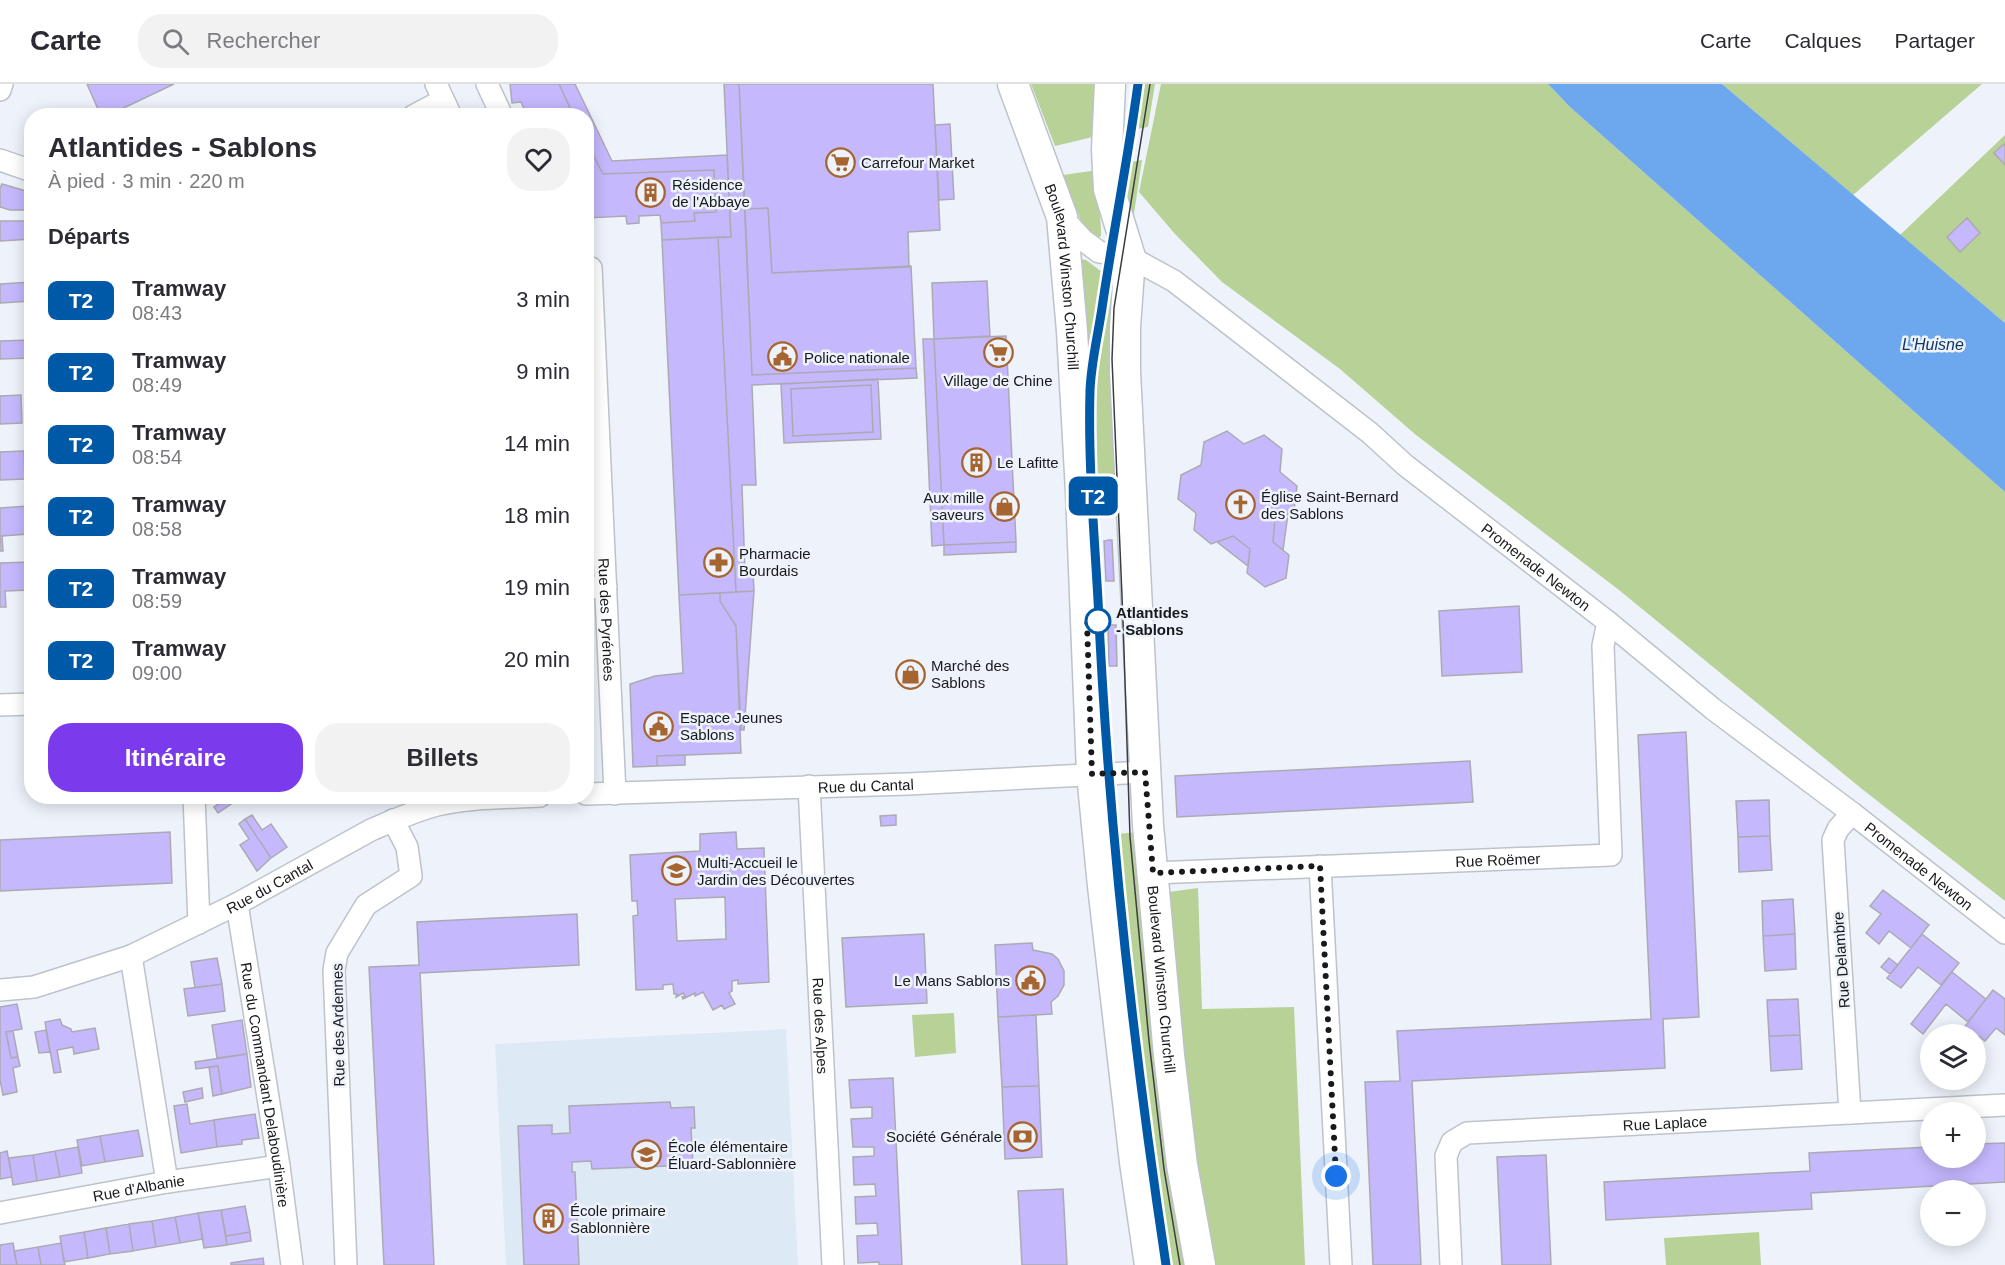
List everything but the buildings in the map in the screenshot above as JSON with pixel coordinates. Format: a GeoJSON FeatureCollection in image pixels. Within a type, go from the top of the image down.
{"type":"FeatureCollection","features":[{"type":"Feature","properties":{"kind":"street"},"geometry":{"type":"LineString","coordinates":[[0,90],[2,84]]}},
{"type":"Feature","properties":{"kind":"street"},"geometry":{"type":"LineString","coordinates":[[487,84],[498,108]]}},
{"type":"Feature","properties":{"kind":"street","name":"Boulevard Winston Churchill"},"geometry":{"type":"LineString","coordinates":[[1013,84],[1062,217],[1072,331],[1082,512],[1092,774],[1135,1162],[1150,1265]]}},
{"type":"Feature","properties":{"kind":"street","name":"Boulevard Winston Churchill"},"geometry":{"type":"LineString","coordinates":[[1110,84],[1108,189],[1130,257],[1125,327],[1125,372],[1145,772],[1169,1055],[1182,1166],[1200,1265]]}},
{"type":"Feature","properties":{"kind":"street"},"geometry":{"type":"LineString","coordinates":[[428,108],[443,100]]}},
{"type":"Feature","properties":{"kind":"street"},"geometry":{"type":"LineString","coordinates":[[0,160],[24,168]]}},
{"type":"Feature","properties":{"kind":"street","name":"Promenade Newton"},"geometry":{"type":"LineString","coordinates":[[1062,217],[1083,240],[1099,252],[1130,257],[1174,281],[1370,434],[1414,472],[1608,622],[1713,709],[1852,813],[2005,933]]}},
{"type":"Feature","properties":{"kind":"street","name":"Rue des Pyrénées"},"geometry":{"type":"LineString","coordinates":[[594,459],[596,587],[615,794]]}},
{"type":"Feature","properties":{"kind":"street","name":"Rue Roëmer"},"geometry":{"type":"LineString","coordinates":[[1153,873],[1611,855],[1603,646],[1608,622]]}},
{"type":"Feature","properties":{"kind":"street"},"geometry":{"type":"LineString","coordinates":[[0,705],[24,704]]}},
{"type":"Feature","properties":{"kind":"street","name":"Rue du Cantal"},"geometry":{"type":"LineString","coordinates":[[594,794],[919,784],[1145,772]]}},
{"type":"Feature","properties":{"kind":"street","name":"Rue des Alpes"},"geometry":{"type":"LineString","coordinates":[[808,786],[833,1265]]}},
{"type":"Feature","properties":{"kind":"street"},"geometry":{"type":"LineString","coordinates":[[194,804],[199,923]]}},
{"type":"Feature","properties":{"kind":"street","name":"Rue du Cantal"},"geometry":{"type":"LineString","coordinates":[[0,990],[34,987],[131,956],[237,904],[371,830],[393,820],[446,804]]}},
{"type":"Feature","properties":{"kind":"street","name":"Rue Delambre"},"geometry":{"type":"LineString","coordinates":[[1850,1113],[1833,840],[1838,829],[1852,813]]}},
{"type":"Feature","properties":{"kind":"street","name":"Rue des Ardennes"},"geometry":{"type":"LineString","coordinates":[[346,1265],[334,970],[337,953],[366,905],[411,876],[407,847],[393,820]]}},
{"type":"Feature","properties":{"kind":"street"},"geometry":{"type":"LineString","coordinates":[[1320,866],[1341,1265]]}},
{"type":"Feature","properties":{"kind":"street","name":"Rue du Commandant Delaboudinière"},"geometry":{"type":"LineString","coordinates":[[237,904],[279,1166],[292,1265]]}},
{"type":"Feature","properties":{"kind":"street"},"geometry":{"type":"LineString","coordinates":[[131,956],[167,1182]]}},
{"type":"Feature","properties":{"kind":"street","name":"Rue Laplace"},"geometry":{"type":"LineString","coordinates":[[1451,1265],[1446,1156],[1452,1142],[1467,1133],[2005,1105]]}},
{"type":"Feature","properties":{"kind":"street","name":"Rue d'Albanie"},"geometry":{"type":"LineString","coordinates":[[0,1214],[167,1182],[279,1166]]}},
{"type":"Feature","properties":{"kind":"shaded area","name":"École élémentaire Éluard-Sablonnière"},"geometry":{"type":"Polygon","coordinates":[[[786,1029],[798,1265],[506,1265],[495,1044],[786,1029]]]}},
{"type":"Feature","properties":{"kind":"green space"},"geometry":{"type":"Polygon","coordinates":[[[1031,84],[1098,84],[1097,136],[1055,146],[1031,84]]]}},
{"type":"Feature","properties":{"kind":"green space"},"geometry":{"type":"Polygon","coordinates":[[[1133,84],[1155,84],[1148,127],[1126,131],[1133,84]]]}},
{"type":"Feature","properties":{"kind":"green space"},"geometry":{"type":"Polygon","coordinates":[[[1161,84],[1548,84],[1570,107],[2005,492],[2005,901],[1862,789],[1619,590],[1416,435],[1340,369],[1222,282],[1175,234],[1139,192],[1161,84]]]}},
{"type":"Feature","properties":{"kind":"green space"},"geometry":{"type":"Polygon","coordinates":[[[1722,84],[1982,84],[1853,195],[1722,84]]]}},
{"type":"Feature","properties":{"kind":"green space"},"geometry":{"type":"Polygon","coordinates":[[[2005,135],[2005,323],[1900,235],[2005,135]]]}},
{"type":"Feature","properties":{"kind":"green space"},"geometry":{"type":"Polygon","coordinates":[[[1142,160],[1134,214],[1127,203],[1115,165],[1142,160]]]}},
{"type":"Feature","properties":{"kind":"green space"},"geometry":{"type":"Polygon","coordinates":[[[1098,170],[1101,236],[1092,238],[1082,224],[1063,175],[1098,170]]]}},
{"type":"Feature","properties":{"kind":"green space"},"geometry":{"type":"Polygon","coordinates":[[[1081,259],[1086,260],[1122,287],[1123,481],[1085,482],[1077,262],[1081,259]]]}},
{"type":"Feature","properties":{"kind":"green space"},"geometry":{"type":"Polygon","coordinates":[[[1139,832],[1189,1265],[1160,1265],[1106,835],[1139,832]]]}},
{"type":"Feature","properties":{"kind":"green space"},"geometry":{"type":"Polygon","coordinates":[[[1198,888],[1202,1009],[1294,1007],[1305,1265],[1216,1265],[1197,1162],[1178,1015],[1169,892],[1198,888]]]}},
{"type":"Feature","properties":{"kind":"green space"},"geometry":{"type":"Polygon","coordinates":[[[954,1013],[956,1053],[915,1057],[912,1015],[954,1013]]]}},
{"type":"Feature","properties":{"kind":"green space"},"geometry":{"type":"Polygon","coordinates":[[[1759,1232],[1761,1265],[1666,1265],[1664,1238],[1759,1232]]]}},
{"type":"Feature","properties":{"kind":"water","name":"L'Huisne"},"geometry":{"type":"Polygon","coordinates":[[[1548,84],[1722,84],[2005,323],[2005,492],[1570,107],[1548,84]]]}},
{"type":"Feature","properties":{"kind":"tram line"},"geometry":{"type":"LineString","coordinates":[[1138,84],[1090,388],[1090,427],[1098,621],[1109,774],[1132,1011],[1166,1265]]}},
{"type":"Feature","properties":{"kind":"tram line","name":"T2"},"geometry":{"type":"LineString","coordinates":[[1138,84],[1090,388],[1090,427],[1100,643],[1114,829],[1132,1011],[1166,1265]]}},
{"type":"Feature","properties":{"kind":"tram line"},"geometry":{"type":"LineString","coordinates":[[1150,84],[1114,308],[1112,359],[1130,837],[1149,1041],[1164,1169],[1180,1265]]}},
{"type":"Feature","properties":{"kind":"place","name":"Carrefour Market"},"geometry":{"type":"Point","coordinates":[840,162]}},
{"type":"Feature","properties":{"kind":"place","name":"Résidence de l'Abbaye"},"geometry":{"type":"Point","coordinates":[651,193]}},
{"type":"Feature","properties":{"kind":"place","name":"Village de Chine"},"geometry":{"type":"Point","coordinates":[998,353]}},
{"type":"Feature","properties":{"kind":"place","name":"Police nationale"},"geometry":{"type":"Point","coordinates":[783,357]}},
{"type":"Feature","properties":{"kind":"place","name":"Le Lafitte"},"geometry":{"type":"Point","coordinates":[976,462]}},
{"type":"Feature","properties":{"kind":"place","name":"Église Saint-Bernard des Sablons"},"geometry":{"type":"Point","coordinates":[1240,505]}},
{"type":"Feature","properties":{"kind":"place","name":"Aux mille saveurs"},"geometry":{"type":"Point","coordinates":[1005,506]}},
{"type":"Feature","properties":{"kind":"place","name":"Pharmacie Bourdais"},"geometry":{"type":"Point","coordinates":[718,562]}},
{"type":"Feature","properties":{"kind":"place","name":"Atlantides - Sablons"},"geometry":{"type":"Point","coordinates":[1098,621]}},
{"type":"Feature","properties":{"kind":"place","name":"Marché des Sablons"},"geometry":{"type":"Point","coordinates":[910,674]}},
{"type":"Feature","properties":{"kind":"place","name":"Espace Jeunes Sablons"},"geometry":{"type":"Point","coordinates":[659,726]}},
{"type":"Feature","properties":{"kind":"place","name":"Multi-Accueil le Jardin des Découvertes"},"geometry":{"type":"Point","coordinates":[676,871]}},
{"type":"Feature","properties":{"kind":"place","name":"Le Mans Sablons"},"geometry":{"type":"Point","coordinates":[1031,980]}},
{"type":"Feature","properties":{"kind":"place","name":"Société Générale"},"geometry":{"type":"Point","coordinates":[1023,1136]}},
{"type":"Feature","properties":{"kind":"place","name":"École élémentaire Éluard-Sablonnière"},"geometry":{"type":"Point","coordinates":[647,1155]}},
{"type":"Feature","properties":{"kind":"place","name":"École primaire Sablonnière"},"geometry":{"type":"Point","coordinates":[549,1219]}},
{"type":"Feature","properties":{"kind":"route"},"geometry":{"type":"LineString","coordinates":[[1098,621],[1087,623],[1092,774],[1145,772],[1153,873],[1320,866],[1336,1176]]}}]}
